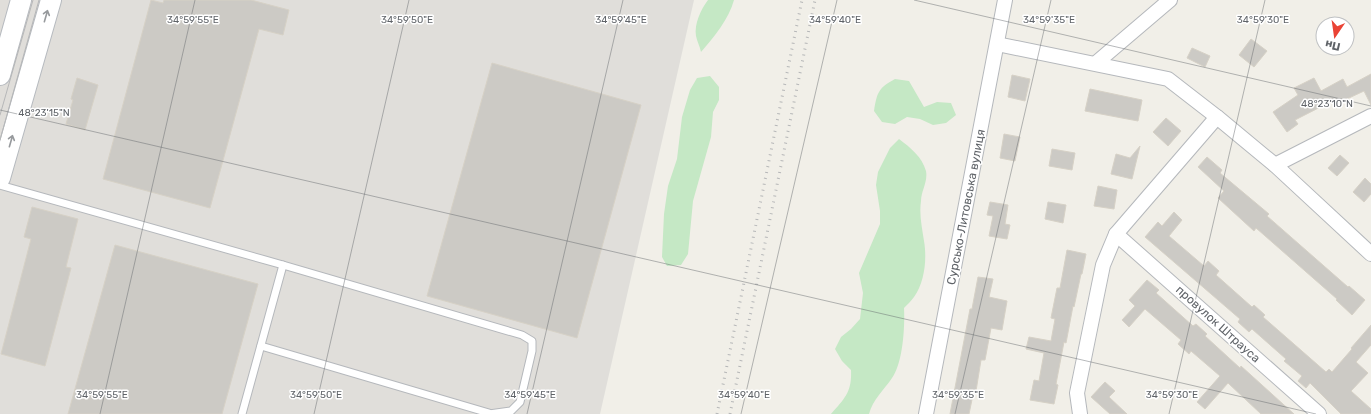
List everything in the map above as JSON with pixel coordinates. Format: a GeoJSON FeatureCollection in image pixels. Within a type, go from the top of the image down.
{"type":"FeatureCollection","features":[{"type":"Feature","properties":{"kind":"main road"},"geometry":{"type":"LineString","coordinates":[[0,75],[21,0]]}},
{"type":"Feature","properties":{"kind":"main road"},"geometry":{"type":"LineString","coordinates":[[0,178],[51,0]]}},
{"type":"Feature","properties":{"kind":"street","name":"Сурсько-Литовська вулиця"},"geometry":{"type":"LineString","coordinates":[[926,414],[1005,0]]}},
{"type":"Feature","properties":{"kind":"street"},"geometry":{"type":"LineString","coordinates":[[1096,63],[1170,0]]}},
{"type":"Feature","properties":{"kind":"street"},"geometry":{"type":"LineString","coordinates":[[997,44],[1096,63],[1168,79],[1275,166],[1371,254]]}},
{"type":"Feature","properties":{"kind":"street"},"geometry":{"type":"LineString","coordinates":[[1275,166],[1371,116]]}},
{"type":"Feature","properties":{"kind":"street"},"geometry":{"type":"LineString","coordinates":[[1080,414],[1077,393],[1078,385],[1103,265],[1116,234],[1216,117]]}},
{"type":"Feature","properties":{"kind":"street","name":"провулок Штрауса"},"geometry":{"type":"LineString","coordinates":[[1116,234],[1319,414]]}},
{"type":"Feature","properties":{"kind":"lane"},"geometry":{"type":"LineString","coordinates":[[0,185],[284,265],[522,335],[532,341],[532,351],[520,402],[511,411],[489,414],[261,346]]}},
{"type":"Feature","properties":{"kind":"lane"},"geometry":{"type":"LineString","coordinates":[[242,414],[284,265]]}},
{"type":"Feature","properties":{"kind":"shaded area"},"geometry":{"type":"Polygon","coordinates":[[[0,0],[694,0],[600,414],[0,414],[0,0]]]}},
{"type":"Feature","properties":{"kind":"green space"},"geometry":{"type":"Polygon","coordinates":[[[708,0],[734,0],[725,21],[701,52],[696,36],[696,27],[701,12],[708,0]]]}},
{"type":"Feature","properties":{"kind":"green space"},"geometry":{"type":"Polygon","coordinates":[[[710,76],[719,87],[719,100],[713,112],[711,137],[693,201],[688,254],[681,265],[667,266],[662,257],[664,214],[668,186],[677,159],[682,117],[690,90],[697,78],[710,76]]]}},
{"type":"Feature","properties":{"kind":"green space"},"geometry":{"type":"Polygon","coordinates":[[[895,79],[909,81],[924,107],[937,102],[951,103],[956,115],[946,123],[933,125],[920,119],[907,117],[895,124],[882,122],[874,111],[877,95],[885,85],[895,79]]]}},
{"type":"Feature","properties":{"kind":"green space"},"geometry":{"type":"Polygon","coordinates":[[[899,139],[912,149],[919,157],[926,171],[926,179],[920,206],[925,248],[923,277],[918,291],[904,308],[901,354],[896,371],[876,399],[869,414],[831,414],[844,399],[850,384],[851,370],[842,361],[835,349],[841,337],[860,319],[863,293],[859,273],[880,224],[880,211],[876,185],[878,172],[890,148],[899,139]]]}},
{"type":"Feature","properties":{"kind":"building"},"geometry":{"type":"Polygon","coordinates":[[[151,0],[163,3],[164,0],[251,0],[289,10],[283,35],[259,29],[210,208],[103,179],[151,0]]]}},
{"type":"Feature","properties":{"kind":"building"},"geometry":{"type":"Polygon","coordinates":[[[1251,39],[1267,51],[1254,67],[1239,55],[1251,39]]]}},
{"type":"Feature","properties":{"kind":"building"},"geometry":{"type":"Polygon","coordinates":[[[1192,48],[1210,56],[1205,67],[1187,58],[1192,48]]]}},
{"type":"Feature","properties":{"kind":"building"},"geometry":{"type":"Polygon","coordinates":[[[492,63],[641,105],[577,338],[427,296],[492,63]]]}},
{"type":"Feature","properties":{"kind":"building"},"geometry":{"type":"Polygon","coordinates":[[[1371,74],[1371,105],[1364,91],[1336,104],[1334,100],[1295,120],[1298,124],[1287,132],[1273,112],[1298,95],[1294,88],[1314,78],[1321,91],[1343,79],[1347,87],[1371,74]]]}},
{"type":"Feature","properties":{"kind":"building"},"geometry":{"type":"Polygon","coordinates":[[[1012,75],[1030,79],[1025,101],[1008,97],[1012,75]]]}},
{"type":"Feature","properties":{"kind":"building"},"geometry":{"type":"Polygon","coordinates":[[[77,78],[98,85],[85,130],[66,124],[73,100],[71,99],[77,78]]]}},
{"type":"Feature","properties":{"kind":"building"},"geometry":{"type":"Polygon","coordinates":[[[1090,89],[1142,100],[1138,121],[1085,111],[1090,89]]]}},
{"type":"Feature","properties":{"kind":"building"},"geometry":{"type":"Polygon","coordinates":[[[1166,118],[1181,131],[1168,146],[1153,132],[1166,118]]]}},
{"type":"Feature","properties":{"kind":"building"},"geometry":{"type":"Polygon","coordinates":[[[1004,134],[1020,137],[1015,161],[1000,158],[1004,134]]]}},
{"type":"Feature","properties":{"kind":"building"},"geometry":{"type":"Polygon","coordinates":[[[1140,146],[1132,179],[1111,174],[1116,154],[1130,158],[1140,146]]]}},
{"type":"Feature","properties":{"kind":"building"},"geometry":{"type":"Polygon","coordinates":[[[1052,149],[1075,153],[1072,170],[1049,166],[1052,149]]]}},
{"type":"Feature","properties":{"kind":"building"},"geometry":{"type":"Polygon","coordinates":[[[1340,155],[1349,163],[1337,176],[1328,168],[1340,155]]]}},
{"type":"Feature","properties":{"kind":"building"},"geometry":{"type":"Polygon","coordinates":[[[1207,157],[1222,170],[1220,173],[1269,214],[1267,216],[1365,300],[1352,315],[1336,300],[1337,299],[1256,228],[1254,231],[1218,198],[1224,191],[1198,167],[1207,157]]]}},
{"type":"Feature","properties":{"kind":"building"},"geometry":{"type":"Polygon","coordinates":[[[1365,178],[1371,184],[1371,194],[1364,202],[1353,192],[1365,178]]]}},
{"type":"Feature","properties":{"kind":"building"},"geometry":{"type":"Polygon","coordinates":[[[1098,186],[1117,190],[1114,209],[1094,206],[1098,186]]]}},
{"type":"Feature","properties":{"kind":"building"},"geometry":{"type":"Polygon","coordinates":[[[990,202],[1008,205],[1005,224],[1010,225],[1007,239],[989,236],[993,216],[987,215],[990,202]]]}},
{"type":"Feature","properties":{"kind":"building"},"geometry":{"type":"Polygon","coordinates":[[[1048,202],[1066,205],[1063,223],[1045,219],[1048,202]]]}},
{"type":"Feature","properties":{"kind":"building"},"geometry":{"type":"Polygon","coordinates":[[[32,207],[78,219],[66,267],[71,268],[45,366],[1,354],[31,239],[24,237],[32,207]]]}},
{"type":"Feature","properties":{"kind":"building"},"geometry":{"type":"Polygon","coordinates":[[[1174,212],[1182,220],[1169,236],[1204,266],[1208,261],[1219,271],[1216,275],[1252,307],[1254,305],[1265,315],[1263,317],[1326,372],[1329,369],[1332,372],[1371,325],[1371,345],[1356,362],[1368,373],[1351,391],[1371,409],[1371,414],[1341,414],[1310,383],[1306,388],[1298,381],[1302,376],[1284,361],[1286,359],[1252,329],[1249,332],[1238,322],[1240,319],[1145,237],[1158,222],[1162,226],[1174,212]]]}},
{"type":"Feature","properties":{"kind":"building"},"geometry":{"type":"Polygon","coordinates":[[[115,245],[258,284],[222,414],[68,414],[115,245]]]}},
{"type":"Feature","properties":{"kind":"building"},"geometry":{"type":"Polygon","coordinates":[[[1067,250],[1086,254],[1074,307],[1073,306],[1066,343],[1064,342],[1056,384],[1058,385],[1054,404],[1030,400],[1034,380],[1039,381],[1044,353],[1026,349],[1029,337],[1051,341],[1055,319],[1051,318],[1057,288],[1060,288],[1067,250]]]}},
{"type":"Feature","properties":{"kind":"building"},"geometry":{"type":"Polygon","coordinates":[[[978,277],[993,279],[989,297],[1007,301],[1002,330],[991,328],[985,360],[981,360],[976,391],[974,390],[969,414],[950,414],[970,309],[972,309],[978,277]]]}},
{"type":"Feature","properties":{"kind":"building"},"geometry":{"type":"Polygon","coordinates":[[[1147,280],[1159,290],[1156,293],[1193,326],[1196,324],[1207,334],[1205,336],[1294,414],[1261,414],[1228,383],[1205,409],[1197,402],[1220,376],[1191,351],[1189,354],[1178,344],[1181,340],[1145,309],[1129,327],[1122,320],[1135,306],[1129,300],[1147,280]]]}},
{"type":"Feature","properties":{"kind":"building"},"geometry":{"type":"Polygon","coordinates":[[[1105,382],[1115,391],[1109,397],[1127,414],[1110,414],[1091,397],[1105,382]]]}},
{"type":"Feature","properties":{"kind":"tram line"},"geometry":{"type":"LineString","coordinates":[[0,115],[33,0]]}},
{"type":"Feature","properties":{"kind":"tram line"},"geometry":{"type":"LineString","coordinates":[[0,140],[39,0]]}},
{"type":"Feature","properties":{"kind":"railway"},"geometry":{"type":"LineString","coordinates":[[717,414],[802,0]]}},
{"type":"Feature","properties":{"kind":"railway"},"geometry":{"type":"LineString","coordinates":[[730,414],[815,0]]}}]}
